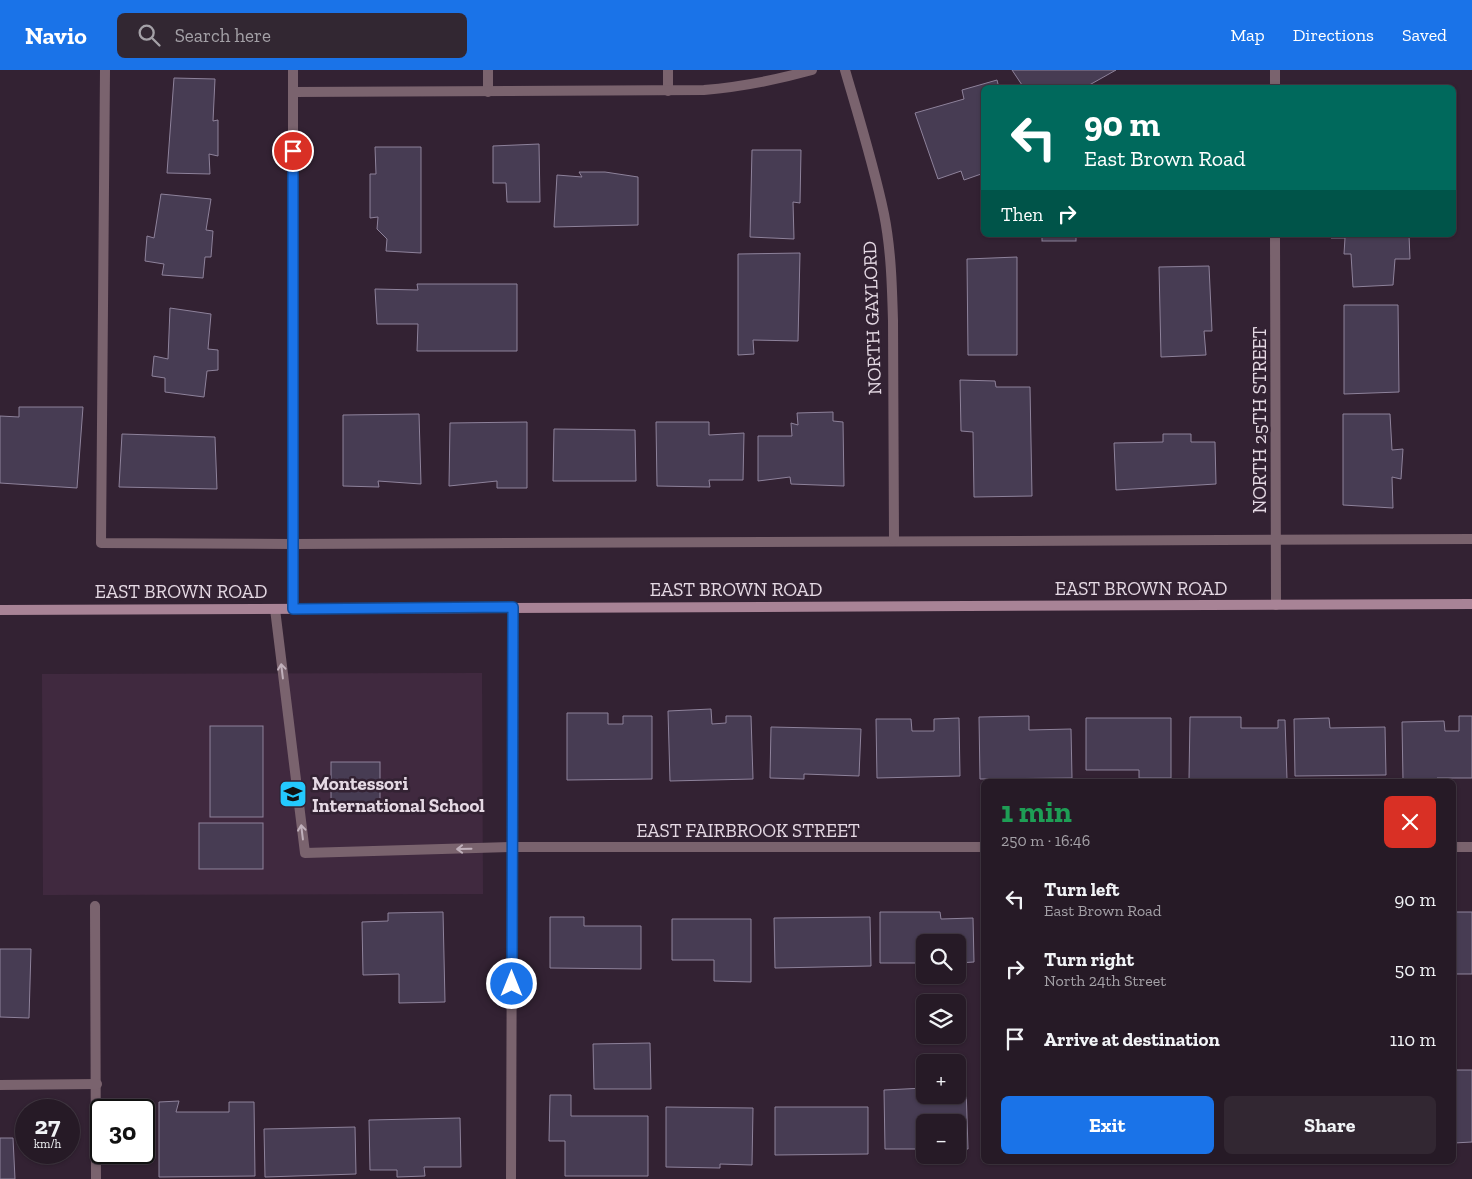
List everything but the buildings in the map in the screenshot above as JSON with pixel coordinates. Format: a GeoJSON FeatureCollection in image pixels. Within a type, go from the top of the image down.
{"type":"FeatureCollection","features":[{"type":"Feature","properties":{"kind":"main road","name":"EAST BROWN ROAD"},"geometry":{"type":"LineString","coordinates":[[0,610],[1472,604]]}},
{"type":"Feature","properties":{"kind":"street"},"geometry":{"type":"LineString","coordinates":[[105,70],[101,543],[293,544],[1472,539]]}},
{"type":"Feature","properties":{"kind":"street"},"geometry":{"type":"LineString","coordinates":[[293,70],[293,609]]}},
{"type":"Feature","properties":{"kind":"street"},"geometry":{"type":"LineString","coordinates":[[488,70],[488,92]]}},
{"type":"Feature","properties":{"kind":"street"},"geometry":{"type":"LineString","coordinates":[[668,70],[668,91]]}},
{"type":"Feature","properties":{"kind":"street"},"geometry":{"type":"LineString","coordinates":[[293,92],[668,91],[739,87],[812,70]]}},
{"type":"Feature","properties":{"kind":"street","name":"NORTH GAYLORD"},"geometry":{"type":"LineString","coordinates":[[846,70],[879,191],[889,251],[893,321],[894,540]]}},
{"type":"Feature","properties":{"kind":"street"},"geometry":{"type":"LineString","coordinates":[[1275,70],[1275,85]]}},
{"type":"Feature","properties":{"kind":"street","name":"NORTH 25TH STREET"},"geometry":{"type":"LineString","coordinates":[[1276,237],[1276,605]]}},
{"type":"Feature","properties":{"kind":"street"},"geometry":{"type":"LineString","coordinates":[[511,1179],[513,607]]}},
{"type":"Feature","properties":{"kind":"street","name":"EAST FAIRBROOK STREET"},"geometry":{"type":"LineString","coordinates":[[275,609],[305,853],[513,847],[981,847]]}},
{"type":"Feature","properties":{"kind":"street"},"geometry":{"type":"LineString","coordinates":[[1456,847],[1472,847]]}},
{"type":"Feature","properties":{"kind":"street"},"geometry":{"type":"LineString","coordinates":[[95,906],[96,1179]]}},
{"type":"Feature","properties":{"kind":"street"},"geometry":{"type":"LineString","coordinates":[[0,1085],[96,1084]]}},
{"type":"Feature","properties":{"kind":"shaded area"},"geometry":{"type":"Polygon","coordinates":[[[482,673],[483,894],[43,895],[42,674],[482,673]]]}},
{"type":"Feature","properties":{"kind":"place","name":"Montessori International School"},"geometry":{"type":"Point","coordinates":[293,794]}},
{"type":"Feature","properties":{"kind":"route"},"geometry":{"type":"LineString","coordinates":[[293,151],[293,609],[513,607],[512,984]]}}]}
